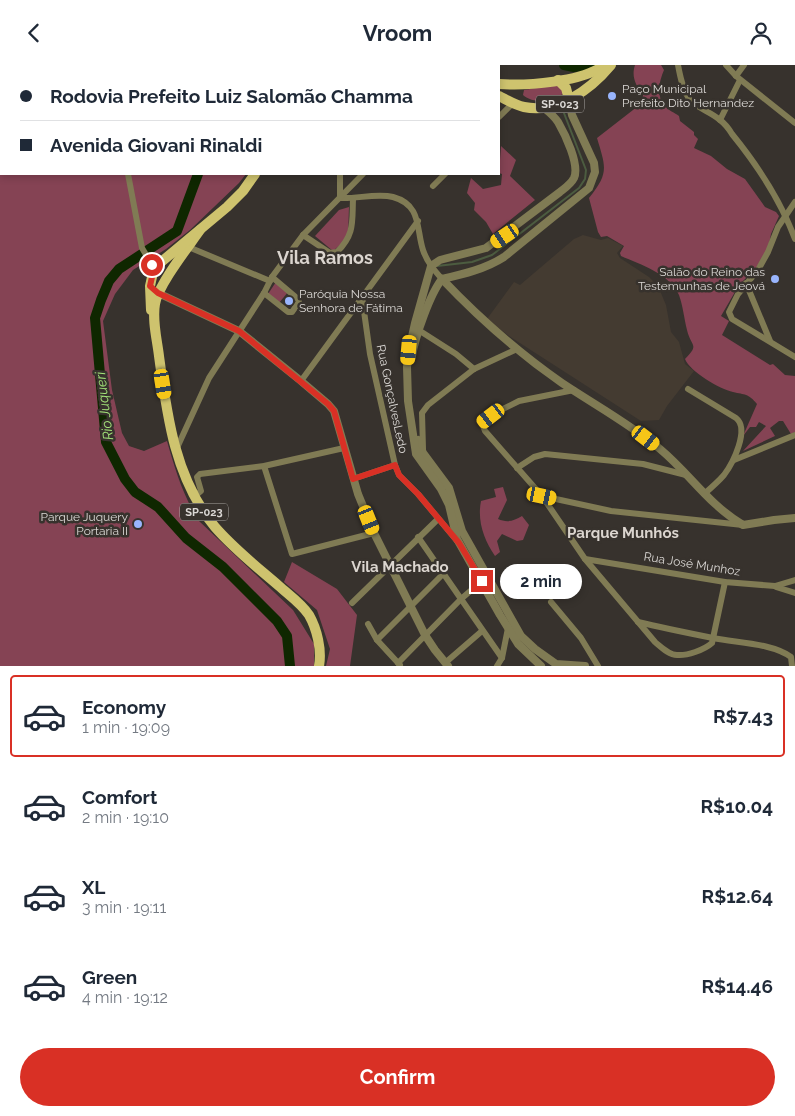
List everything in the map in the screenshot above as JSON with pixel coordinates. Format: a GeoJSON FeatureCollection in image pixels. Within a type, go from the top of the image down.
{"type":"FeatureCollection","features":[{"type":"Feature","properties":{"kind":"main road","name":"SP-023"},"geometry":{"type":"LineString","coordinates":[[500,84],[524,84],[579,77],[593,73],[604,65]]}},
{"type":"Feature","properties":{"kind":"main road","name":"SP-023"},"geometry":{"type":"LineString","coordinates":[[500,96],[524,107],[544,108],[569,100],[590,85],[611,65]]}},
{"type":"Feature","properties":{"kind":"main road","name":"SP-023"},"geometry":{"type":"LineString","coordinates":[[558,80],[566,89],[569,100]]}},
{"type":"Feature","properties":{"kind":"main road","name":"SP-023"},"geometry":{"type":"LineString","coordinates":[[513,103],[516,90],[524,84]]}},
{"type":"Feature","properties":{"kind":"main road","name":"SP-023"},"geometry":{"type":"LineString","coordinates":[[155,320],[150,305],[150,286],[156,266],[185,246],[238,196],[254,175]]}},
{"type":"Feature","properties":{"kind":"main road","name":"SP-023"},"geometry":{"type":"LineString","coordinates":[[185,246],[158,293],[155,304],[155,320],[162,377],[176,451],[185,479],[215,527],[308,613],[319,644],[319,666]]}},
{"type":"Feature","properties":{"kind":"main road"},"geometry":{"type":"LineString","coordinates":[[156,266],[166,267],[170,275]]}},
{"type":"Feature","properties":{"kind":"main road"},"geometry":{"type":"LineString","coordinates":[[150,286],[158,293]]}},
{"type":"Feature","properties":{"kind":"street"},"geometry":{"type":"LineString","coordinates":[[678,65],[680,77],[690,100],[720,120],[790,212],[795,239]]}},
{"type":"Feature","properties":{"kind":"street"},"geometry":{"type":"LineString","coordinates":[[726,65],[738,78],[795,123]]}},
{"type":"Feature","properties":{"kind":"street"},"geometry":{"type":"LineString","coordinates":[[720,120],[744,65]]}},
{"type":"Feature","properties":{"kind":"street"},"geometry":{"type":"LineString","coordinates":[[421,455],[415,425],[411,375],[413,354],[437,286],[442,279],[469,273],[493,264],[589,188],[595,173],[594,163],[572,115],[569,100]]}},
{"type":"Feature","properties":{"kind":"street"},"geometry":{"type":"LineString","coordinates":[[500,116],[513,103]]}},
{"type":"Feature","properties":{"kind":"street"},"geometry":{"type":"LineString","coordinates":[[541,666],[518,644],[508,628],[462,542],[441,489],[421,455],[412,431],[408,401],[407,367],[415,323],[431,266],[440,260],[486,248],[505,236],[568,185],[574,177],[575,160],[558,123],[544,108]]}},
{"type":"Feature","properties":{"kind":"street"},"geometry":{"type":"LineString","coordinates":[[128,175],[142,248],[146,256],[156,266]]}},
{"type":"Feature","properties":{"kind":"street"},"geometry":{"type":"LineString","coordinates":[[340,175],[340,199]]}},
{"type":"Feature","properties":{"kind":"street"},"geometry":{"type":"LineString","coordinates":[[176,451],[209,378],[271,279],[303,235],[362,175]]}},
{"type":"Feature","properties":{"kind":"street"},"geometry":{"type":"LineString","coordinates":[[433,186],[444,175]]}},
{"type":"Feature","properties":{"kind":"street"},"geometry":{"type":"LineString","coordinates":[[340,199],[381,196],[394,197],[404,202],[412,210],[418,221],[422,249],[431,266],[458,296],[517,349],[574,390],[632,427],[661,449],[718,508],[743,525]]}},
{"type":"Feature","properties":{"kind":"street"},"geometry":{"type":"LineString","coordinates":[[303,235],[330,253],[337,252],[352,233],[353,199]]}},
{"type":"Feature","properties":{"kind":"street"},"geometry":{"type":"LineString","coordinates":[[795,202],[778,227],[765,260],[758,271],[746,283],[730,308],[732,319],[795,357]]}},
{"type":"Feature","properties":{"kind":"street"},"geometry":{"type":"LineString","coordinates":[[301,381],[418,221]]}},
{"type":"Feature","properties":{"kind":"street"},"geometry":{"type":"LineString","coordinates":[[185,246],[271,279],[298,299],[299,302],[292,312],[288,312],[264,293]]}},
{"type":"Feature","properties":{"kind":"street"},"geometry":{"type":"LineString","coordinates":[[746,283],[770,341]]}},
{"type":"Feature","properties":{"kind":"street"},"geometry":{"type":"LineString","coordinates":[[158,293],[239,331],[301,381],[334,411],[353,479],[374,533],[425,635],[447,665],[482,631]]}},
{"type":"Feature","properties":{"kind":"street","name":"Rua GonçalvesLedo"},"geometry":{"type":"LineString","coordinates":[[362,297],[370,354],[395,465],[399,475],[418,494],[438,519],[462,542]]}},
{"type":"Feature","properties":{"kind":"street"},"geometry":{"type":"LineString","coordinates":[[420,331],[456,354],[474,369]]}},
{"type":"Feature","properties":{"kind":"street"},"geometry":{"type":"LineString","coordinates":[[421,455],[422,413],[425,409],[474,369],[517,349]]}},
{"type":"Feature","properties":{"kind":"street"},"geometry":{"type":"LineString","coordinates":[[688,389],[740,420],[743,429],[734,460],[724,475],[704,494]]}},
{"type":"Feature","properties":{"kind":"street"},"geometry":{"type":"LineString","coordinates":[[574,390],[519,401],[500,409],[482,423],[484,431],[542,496],[585,559],[660,647],[677,655],[706,648],[712,643],[725,582]]}},
{"type":"Feature","properties":{"kind":"street"},"geometry":{"type":"LineString","coordinates":[[734,460],[795,435]]}},
{"type":"Feature","properties":{"kind":"street"},"geometry":{"type":"LineString","coordinates":[[195,496],[201,491],[197,477],[200,474],[264,466],[344,448]]}},
{"type":"Feature","properties":{"kind":"street"},"geometry":{"type":"LineString","coordinates":[[517,468],[534,457],[545,454],[643,463],[686,475]]}},
{"type":"Feature","properties":{"kind":"street"},"geometry":{"type":"LineString","coordinates":[[353,479],[395,465]]}},
{"type":"Feature","properties":{"kind":"street"},"geometry":{"type":"LineString","coordinates":[[264,466],[292,554],[374,533]]}},
{"type":"Feature","properties":{"kind":"street"},"geometry":{"type":"LineString","coordinates":[[542,496],[611,511],[743,525],[795,518]]}},
{"type":"Feature","properties":{"kind":"street"},"geometry":{"type":"LineString","coordinates":[[352,603],[438,519]]}},
{"type":"Feature","properties":{"kind":"street"},"geometry":{"type":"LineString","coordinates":[[418,537],[502,658]]}},
{"type":"Feature","properties":{"kind":"street"},"geometry":{"type":"LineString","coordinates":[[462,542],[521,636],[546,658],[556,664],[584,666]]}},
{"type":"Feature","properties":{"kind":"street","name":"Rua José Munhoz"},"geometry":{"type":"LineString","coordinates":[[585,559],[725,582],[774,586],[795,580]]}},
{"type":"Feature","properties":{"kind":"street"},"geometry":{"type":"LineString","coordinates":[[377,640],[444,573]]}},
{"type":"Feature","properties":{"kind":"street"},"geometry":{"type":"LineString","coordinates":[[368,624],[377,640],[399,665],[425,635],[482,581]]}},
{"type":"Feature","properties":{"kind":"street"},"geometry":{"type":"LineString","coordinates":[[774,586],[795,593]]}},
{"type":"Feature","properties":{"kind":"street"},"geometry":{"type":"LineString","coordinates":[[551,602],[581,638],[598,666]]}},
{"type":"Feature","properties":{"kind":"street"},"geometry":{"type":"LineString","coordinates":[[638,622],[714,639],[771,648],[787,653],[791,657],[792,666]]}},
{"type":"Feature","properties":{"kind":"street"},"geometry":{"type":"LineString","coordinates":[[497,666],[502,658],[508,628]]}},
{"type":"Feature","properties":{"kind":"shaded area"},"geometry":{"type":"Polygon","coordinates":[[[635,65],[661,65],[664,70],[660,84],[660,98],[666,107],[679,116],[680,121],[694,132],[698,139],[694,148],[711,156],[727,169],[745,179],[765,207],[776,212],[779,216],[771,234],[768,250],[756,268],[739,285],[721,316],[729,321],[722,335],[770,365],[773,364],[785,375],[795,376],[795,432],[791,434],[783,421],[779,421],[770,428],[775,436],[743,451],[766,426],[759,422],[756,427],[750,427],[743,436],[757,404],[749,396],[713,384],[688,364],[685,359],[692,351],[693,345],[687,330],[679,295],[674,287],[662,275],[621,256],[620,253],[624,246],[607,236],[601,237],[598,232],[589,198],[600,182],[604,170],[597,138],[642,103],[643,95],[636,85],[634,77],[635,65]]]}},
{"type":"Feature","properties":{"kind":"shaded area"},"geometry":{"type":"Polygon","coordinates":[[[560,84],[563,93],[555,99],[538,101],[523,95],[524,90],[560,84]]]}},
{"type":"Feature","properties":{"kind":"shaded area"},"geometry":{"type":"Polygon","coordinates":[[[501,146],[516,160],[510,176],[535,200],[493,234],[486,222],[474,210],[475,203],[467,193],[471,178],[483,189],[501,185],[501,146]]]}},
{"type":"Feature","properties":{"kind":"shaded area"},"geometry":{"type":"Polygon","coordinates":[[[0,175],[245,175],[190,230],[166,249],[133,270],[115,294],[103,321],[112,390],[122,433],[129,446],[144,451],[167,441],[176,472],[193,512],[199,521],[293,610],[314,644],[314,666],[0,666],[0,175]]]}},
{"type":"Feature","properties":{"kind":"shaded area"},"geometry":{"type":"Polygon","coordinates":[[[349,207],[348,238],[333,251],[315,236],[339,210],[349,207]]]}},
{"type":"Feature","properties":{"kind":"shaded area"},"geometry":{"type":"Polygon","coordinates":[[[583,235],[601,240],[608,238],[623,246],[617,253],[620,258],[649,277],[658,286],[666,305],[671,332],[679,342],[685,364],[694,371],[667,406],[659,420],[641,421],[509,336],[487,319],[514,282],[520,285],[574,239],[583,235]]]}},
{"type":"Feature","properties":{"kind":"shaded area"},"geometry":{"type":"Polygon","coordinates":[[[276,282],[288,292],[279,303],[268,294],[276,282]]]}},
{"type":"Feature","properties":{"kind":"shaded area"},"geometry":{"type":"Polygon","coordinates":[[[503,487],[507,500],[498,519],[510,521],[522,516],[529,525],[523,540],[517,541],[502,534],[497,541],[500,552],[495,556],[482,530],[480,508],[481,501],[496,497],[494,489],[503,487]]]}},
{"type":"Feature","properties":{"kind":"shaded area"},"geometry":{"type":"Polygon","coordinates":[[[292,562],[337,589],[357,615],[350,666],[326,666],[330,649],[317,610],[284,582],[292,562]]]}},
{"type":"Feature","properties":{"kind":"waterway","name":"Rio Juqueri"},"geometry":{"type":"LineString","coordinates":[[564,65],[574,67],[590,65]]}},
{"type":"Feature","properties":{"kind":"waterway"},"geometry":{"type":"LineString","coordinates":[[437,266],[472,262],[492,255],[579,188],[585,179],[586,170],[562,108]]}},
{"type":"Feature","properties":{"kind":"waterway","name":"Rio Juqueri"},"geometry":{"type":"LineString","coordinates":[[198,175],[177,231],[119,269],[109,281],[101,300],[95,318],[106,442],[125,479],[135,492],[158,507],[186,538],[223,567],[277,621],[287,636],[290,666]]}},
{"type":"Feature","properties":{"kind":"place","name":"Paço Municipal Prefeito Dito Hernandez"},"geometry":{"type":"Point","coordinates":[612,96]}},
{"type":"Feature","properties":{"kind":"place","name":"Salão do Reino das Testemunhas de Jeová"},"geometry":{"type":"Point","coordinates":[775,279]}},
{"type":"Feature","properties":{"kind":"place","name":"Paróquia Nossa Senhora de Fátima"},"geometry":{"type":"Point","coordinates":[289,301]}},
{"type":"Feature","properties":{"kind":"place","name":"Parque Juquery Portaria II"},"geometry":{"type":"Point","coordinates":[138,524]}},
{"type":"Feature","properties":{"kind":"district","name":"Vila Ramos"},"geometry":{"type":"Point","coordinates":[325,258]}},
{"type":"Feature","properties":{"kind":"district","name":"Parque Munhós"},"geometry":{"type":"Point","coordinates":[623,533]}},
{"type":"Feature","properties":{"kind":"district","name":"Vila Machado"},"geometry":{"type":"Point","coordinates":[400,567]}},
{"type":"Feature","properties":{"kind":"route"},"geometry":{"type":"LineString","coordinates":[[152,265],[154,268],[150,278],[150,286],[158,293],[239,331],[328,404],[334,411],[353,479],[395,465],[399,475],[418,494],[459,543],[482,581]]}}]}
